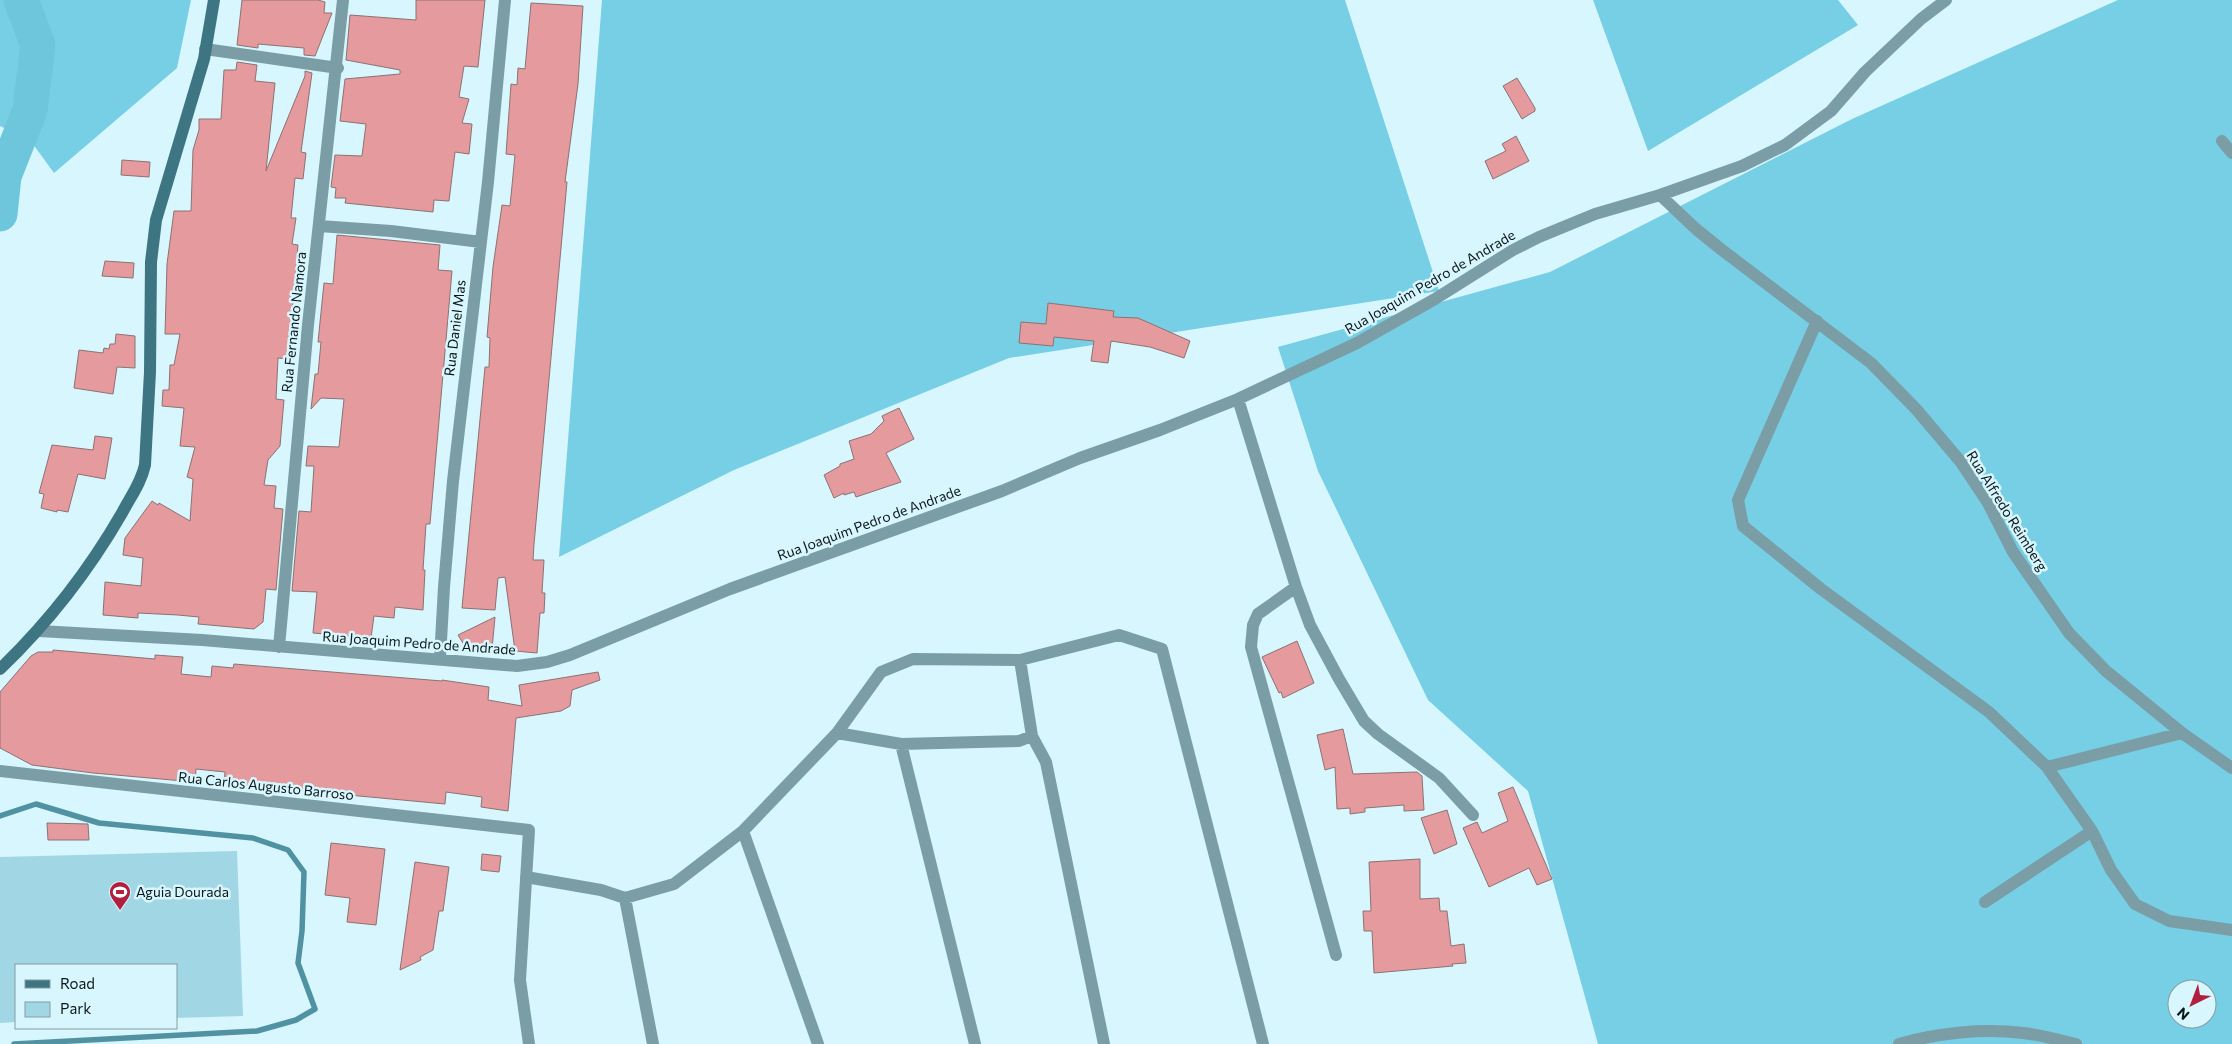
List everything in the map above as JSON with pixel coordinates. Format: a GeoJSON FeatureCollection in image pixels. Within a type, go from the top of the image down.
{"type":"FeatureCollection","features":[{"type":"Feature","properties":{"kind":"main road"},"geometry":{"type":"LineString","coordinates":[[0,669],[39,631],[76,584],[108,536],[143,476],[150,372],[151,262],[156,220],[168,174],[198,81],[214,0]]}},
{"type":"Feature","properties":{"kind":"street","name":"Rua Fernando Namora"},"geometry":{"type":"LineString","coordinates":[[279,647],[324,165],[338,68],[344,0]]}},
{"type":"Feature","properties":{"kind":"street","name":"Rua Daniel Mas"},"geometry":{"type":"LineString","coordinates":[[440,659],[453,481],[481,242],[505,0]]}},
{"type":"Feature","properties":{"kind":"street","name":"Rua Joaquim Pedro de Andrade"},"geometry":{"type":"LineString","coordinates":[[39,631],[279,647],[517,666],[547,662],[730,589],[1002,490],[1080,458],[1160,430],[1238,399],[1357,343],[1435,299],[1513,250],[1539,237],[1595,214],[1660,195],[1742,166],[1785,145],[1831,111],[1865,72],[1944,0]]}},
{"type":"Feature","properties":{"kind":"street"},"geometry":{"type":"LineString","coordinates":[[205,49],[338,68]]}},
{"type":"Feature","properties":{"kind":"street"},"geometry":{"type":"LineString","coordinates":[[2222,141],[2232,153]]}},
{"type":"Feature","properties":{"kind":"street","name":"Rua Alfredo Reimberg"},"geometry":{"type":"LineString","coordinates":[[1660,195],[1696,229],[1722,250],[1871,363],[1916,409],[1960,461],[1988,503],[2013,552],[2070,634],[2106,671],[2182,733],[2232,768]]}},
{"type":"Feature","properties":{"kind":"street"},"geometry":{"type":"LineString","coordinates":[[319,226],[391,231],[481,242]]}},
{"type":"Feature","properties":{"kind":"street"},"geometry":{"type":"LineString","coordinates":[[1817,321],[1738,500],[1743,526],[1821,589],[1988,712],[2047,767],[2092,831],[2111,870],[2135,904],[2169,921],[2232,930]]}},
{"type":"Feature","properties":{"kind":"street"},"geometry":{"type":"LineString","coordinates":[[1238,399],[1296,587],[1310,625],[1364,721],[1378,734],[1439,778],[1473,815]]}},
{"type":"Feature","properties":{"kind":"street"},"geometry":{"type":"LineString","coordinates":[[1296,587],[1258,614],[1253,625],[1251,647],[1336,955]]}},
{"type":"Feature","properties":{"kind":"street"},"geometry":{"type":"LineString","coordinates":[[530,1044],[520,980],[526,877],[601,890],[625,898],[674,884],[744,831],[838,733],[881,672],[913,659],[1020,660],[1119,634],[1162,649],[1263,1044]]}},
{"type":"Feature","properties":{"kind":"street"},"geometry":{"type":"LineString","coordinates":[[1020,660],[1032,736],[1046,762],[1104,1044]]}},
{"type":"Feature","properties":{"kind":"street"},"geometry":{"type":"LineString","coordinates":[[838,733],[900,744],[1020,741],[1032,736]]}},
{"type":"Feature","properties":{"kind":"street"},"geometry":{"type":"LineString","coordinates":[[2047,767],[2182,733]]}},
{"type":"Feature","properties":{"kind":"street"},"geometry":{"type":"LineString","coordinates":[[900,744],[975,1044]]}},
{"type":"Feature","properties":{"kind":"street","name":"Rua Carlos Augusto Barroso"},"geometry":{"type":"LineString","coordinates":[[0,771],[529,830],[526,877]]}},
{"type":"Feature","properties":{"kind":"street"},"geometry":{"type":"LineString","coordinates":[[744,831],[818,1044]]}},
{"type":"Feature","properties":{"kind":"street"},"geometry":{"type":"LineString","coordinates":[[1985,902],[2092,831]]}},
{"type":"Feature","properties":{"kind":"street"},"geometry":{"type":"LineString","coordinates":[[625,898],[653,1044]]}},
{"type":"Feature","properties":{"kind":"street"},"geometry":{"type":"LineString","coordinates":[[1899,1044],[1958,1032],[2076,1044]]}},
{"type":"Feature","properties":{"kind":"green space","name":"Aguia Dourada"},"geometry":{"type":"Polygon","coordinates":[[[237,851],[243,1016],[178,1018],[178,964],[15,964],[15,1022],[0,1023],[0,857],[237,851]]]}},
{"type":"Feature","properties":{"kind":"shaded area"},"geometry":{"type":"Polygon","coordinates":[[[0,0],[191,0],[177,68],[54,173],[30,140],[0,126],[0,0]]]}},
{"type":"Feature","properties":{"kind":"shaded area"},"geometry":{"type":"Polygon","coordinates":[[[602,0],[1345,0],[1439,291],[1009,358],[734,470],[559,557],[602,0]]]}},
{"type":"Feature","properties":{"kind":"shaded area"},"geometry":{"type":"Polygon","coordinates":[[[1593,0],[1838,0],[1858,25],[1648,151],[1593,0]]]}},
{"type":"Feature","properties":{"kind":"shaded area"},"geometry":{"type":"Polygon","coordinates":[[[2118,0],[2232,0],[2232,1044],[1598,1044],[1528,791],[1428,700],[1318,471],[1278,347],[1550,272],[1852,119],[2118,0]]]}},
{"type":"Feature","properties":{"kind":"building"},"geometry":{"type":"Polygon","coordinates":[[[242,0],[318,0],[325,2],[324,13],[332,13],[315,56],[304,55],[304,48],[258,44],[258,48],[237,45],[242,0]]]}},
{"type":"Feature","properties":{"kind":"building"},"geometry":{"type":"Polygon","coordinates":[[[416,0],[485,0],[478,67],[464,66],[459,97],[469,99],[462,123],[472,124],[469,154],[455,152],[449,201],[434,200],[433,212],[345,203],[346,198],[335,198],[336,188],[331,187],[335,155],[362,156],[366,124],[340,121],[345,79],[400,74],[400,70],[346,60],[350,15],[416,20],[416,0]]]}},
{"type":"Feature","properties":{"kind":"building"},"geometry":{"type":"Polygon","coordinates":[[[531,3],[583,6],[578,84],[565,182],[567,182],[534,544],[533,560],[544,560],[542,593],[545,593],[544,613],[540,613],[537,653],[515,651],[505,577],[498,578],[495,610],[462,608],[485,367],[489,367],[490,338],[487,337],[493,267],[502,205],[510,206],[515,155],[506,154],[511,84],[517,85],[518,68],[525,69],[531,3]]]}},
{"type":"Feature","properties":{"kind":"building"},"geometry":{"type":"Polygon","coordinates":[[[237,62],[257,65],[255,81],[275,83],[266,171],[305,76],[305,71],[312,73],[301,152],[306,153],[303,179],[295,178],[291,218],[296,218],[292,244],[298,245],[288,359],[278,358],[276,399],[284,400],[280,446],[268,460],[264,485],[276,486],[274,508],[283,509],[276,590],[266,589],[263,622],[254,629],[198,624],[199,617],[178,615],[138,613],[138,618],[103,615],[105,582],[141,586],[143,558],[123,555],[125,538],[152,501],[190,521],[193,479],[187,477],[195,447],[180,446],[184,408],[162,406],[163,390],[169,390],[170,365],[174,365],[180,334],[165,334],[167,264],[174,211],[191,211],[193,150],[199,130],[199,119],[221,119],[224,70],[236,70],[237,62]]]}},
{"type":"Feature","properties":{"kind":"building"},"geometry":{"type":"Polygon","coordinates":[[[1517,78],[1535,108],[1535,111],[1522,119],[1503,86],[1517,78]]]}},
{"type":"Feature","properties":{"kind":"building"},"geometry":{"type":"Polygon","coordinates":[[[1516,136],[1529,161],[1493,179],[1485,161],[1506,151],[1502,144],[1516,136]]]}},
{"type":"Feature","properties":{"kind":"building"},"geometry":{"type":"Polygon","coordinates":[[[122,160],[150,162],[149,177],[121,175],[122,160]]]}},
{"type":"Feature","properties":{"kind":"building"},"geometry":{"type":"Polygon","coordinates":[[[337,235],[440,245],[438,270],[452,271],[430,524],[426,524],[423,610],[395,607],[394,618],[374,616],[371,638],[313,633],[317,592],[292,591],[299,511],[311,512],[314,466],[306,466],[308,446],[339,447],[344,399],[321,398],[311,409],[315,374],[318,374],[321,342],[318,342],[324,283],[333,284],[337,235]]]}},
{"type":"Feature","properties":{"kind":"building"},"geometry":{"type":"Polygon","coordinates":[[[105,261],[134,263],[133,278],[102,276],[105,261]]]}},
{"type":"Feature","properties":{"kind":"building"},"geometry":{"type":"Polygon","coordinates":[[[1048,303],[1114,311],[1113,317],[1138,318],[1190,341],[1184,358],[1150,347],[1111,341],[1108,363],[1091,361],[1094,341],[1054,337],[1053,346],[1019,343],[1021,322],[1046,324],[1048,303]]]}},
{"type":"Feature","properties":{"kind":"building"},"geometry":{"type":"Polygon","coordinates":[[[116,334],[135,336],[135,368],[117,367],[113,394],[74,388],[79,350],[103,353],[104,348],[109,349],[110,344],[115,344],[116,334]]]}},
{"type":"Feature","properties":{"kind":"building"},"geometry":{"type":"Polygon","coordinates":[[[899,408],[914,439],[886,453],[901,482],[856,497],[854,492],[844,495],[844,493],[834,498],[824,475],[840,466],[840,464],[854,459],[849,441],[871,434],[884,421],[882,416],[899,408]]]}},
{"type":"Feature","properties":{"kind":"building"},"geometry":{"type":"Polygon","coordinates":[[[95,436],[112,438],[105,479],[78,474],[68,512],[57,510],[57,512],[41,508],[44,494],[39,493],[52,445],[93,450],[95,436]]]}},
{"type":"Feature","properties":{"kind":"building"},"geometry":{"type":"Polygon","coordinates":[[[495,617],[492,649],[466,648],[458,635],[495,617]]]}},
{"type":"Feature","properties":{"kind":"building"},"geometry":{"type":"Polygon","coordinates":[[[1297,641],[1314,683],[1283,698],[1262,657],[1297,641]]]}},
{"type":"Feature","properties":{"kind":"building"},"geometry":{"type":"Polygon","coordinates":[[[53,650],[155,659],[155,655],[183,657],[181,674],[211,677],[212,666],[233,668],[234,664],[442,680],[489,687],[488,700],[522,706],[519,685],[598,672],[600,680],[572,690],[570,706],[561,711],[516,718],[508,811],[481,807],[482,797],[446,792],[445,804],[327,793],[327,788],[301,791],[224,784],[225,772],[196,769],[195,782],[93,773],[32,765],[0,748],[0,692],[31,656],[38,652],[53,652],[53,650]]]}},
{"type":"Feature","properties":{"kind":"building"},"geometry":{"type":"Polygon","coordinates":[[[1343,729],[1353,774],[1417,772],[1422,776],[1424,810],[1404,811],[1404,805],[1365,808],[1365,812],[1350,814],[1350,808],[1337,809],[1335,767],[1325,770],[1317,735],[1343,729]]]}},
{"type":"Feature","properties":{"kind":"building"},"geometry":{"type":"Polygon","coordinates":[[[1513,787],[1552,879],[1537,885],[1529,868],[1489,887],[1463,828],[1477,822],[1482,833],[1508,821],[1498,793],[1513,787]]]}},
{"type":"Feature","properties":{"kind":"building"},"geometry":{"type":"Polygon","coordinates":[[[1447,810],[1457,844],[1434,854],[1421,818],[1447,810]]]}},
{"type":"Feature","properties":{"kind":"building"},"geometry":{"type":"Polygon","coordinates":[[[47,823],[88,824],[89,840],[48,840],[47,823]]]}},
{"type":"Feature","properties":{"kind":"building"},"geometry":{"type":"Polygon","coordinates":[[[331,843],[385,849],[376,925],[347,922],[350,898],[325,895],[331,843]]]}},
{"type":"Feature","properties":{"kind":"building"},"geometry":{"type":"Polygon","coordinates":[[[482,854],[501,856],[499,872],[481,870],[482,854]]]}},
{"type":"Feature","properties":{"kind":"building"},"geometry":{"type":"Polygon","coordinates":[[[1420,859],[1420,899],[1439,898],[1440,911],[1447,911],[1451,946],[1464,944],[1466,963],[1452,964],[1453,966],[1374,973],[1372,931],[1364,931],[1363,911],[1371,911],[1369,862],[1420,859]]]}},
{"type":"Feature","properties":{"kind":"building"},"geometry":{"type":"Polygon","coordinates":[[[415,862],[449,867],[443,911],[439,911],[433,950],[420,957],[421,960],[400,970],[415,862]]]}},
{"type":"Feature","properties":{"kind":"waterway"},"geometry":{"type":"LineString","coordinates":[[0,214],[4,176],[30,110],[38,45],[21,0]]}},
{"type":"Feature","properties":{"kind":"waterway"},"geometry":{"type":"LineString","coordinates":[[0,816],[36,804],[99,823],[253,838],[288,850],[304,872],[302,931],[298,963],[315,1009],[296,1020],[257,1031],[14,1044]]}},
{"type":"Feature","properties":{"kind":"place","name":"Aguia Dourada"},"geometry":{"type":"Point","coordinates":[120,911]}}]}
